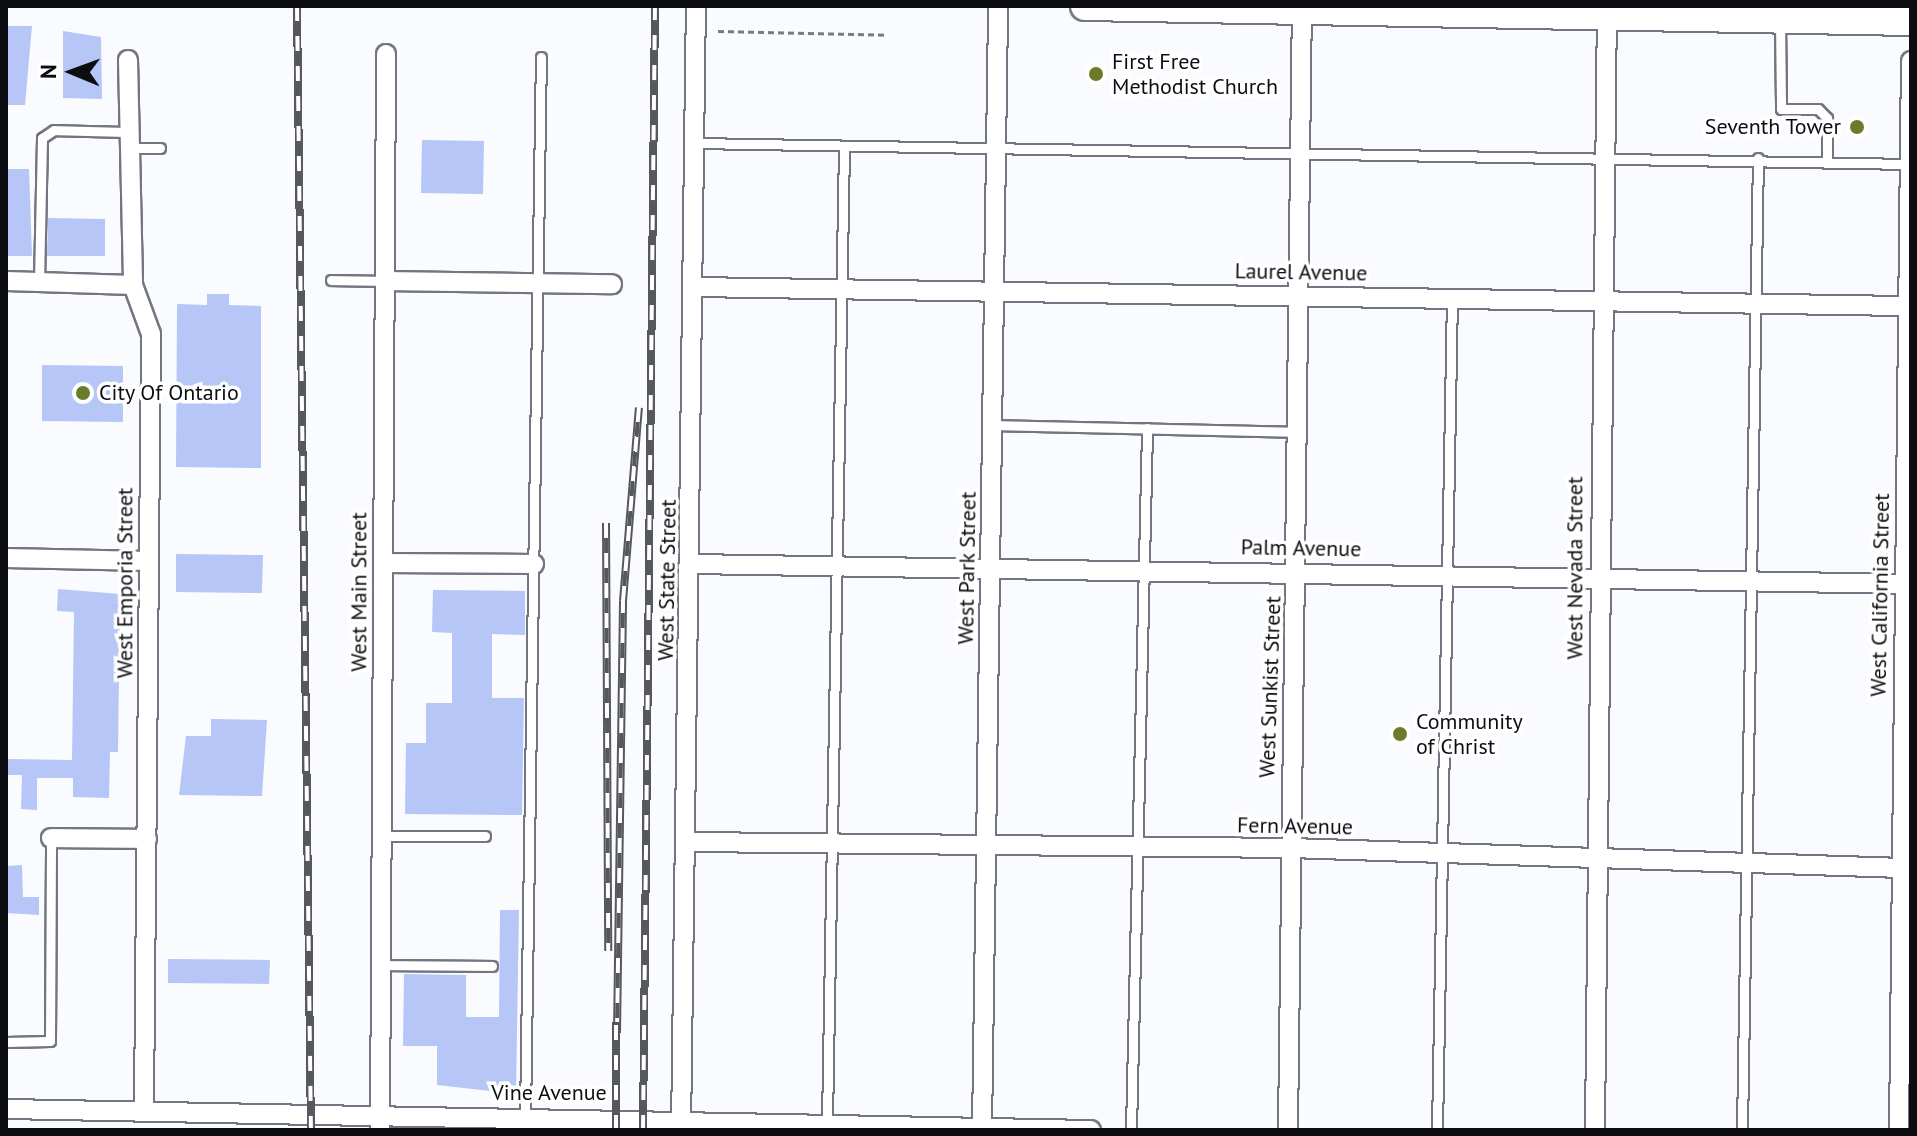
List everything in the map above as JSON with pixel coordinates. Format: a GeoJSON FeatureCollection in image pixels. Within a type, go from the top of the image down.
{"type":"FeatureCollection","features":[{"type":"Feature","properties":{"kind":"main road"},"geometry":{"type":"LineString","coordinates":[[1085,6],[1607,11],[1911,21]]}},
{"type":"Feature","properties":{"kind":"street","name":"West State Street"},"geometry":{"type":"LineString","coordinates":[[681,1124],[688,842],[696,6]]}},
{"type":"Feature","properties":{"kind":"street","name":"West Park Street"},"geometry":{"type":"LineString","coordinates":[[982,1126],[997,291],[998,6]]}},
{"type":"Feature","properties":{"kind":"street","name":"West Sunkist Street"},"geometry":{"type":"LineString","coordinates":[[1288,1130],[1290,848],[1301,297],[1302,10]]}},
{"type":"Feature","properties":{"kind":"street","name":"West Nevada Street"},"geometry":{"type":"LineString","coordinates":[[1595,1130],[1600,858],[1597,575],[1607,11]]}},
{"type":"Feature","properties":{"kind":"street","name":"West Main Street"},"geometry":{"type":"LineString","coordinates":[[380,1124],[386,54]]}},
{"type":"Feature","properties":{"kind":"street","name":"West Emporia Street"},"geometry":{"type":"LineString","coordinates":[[128,60],[133,285],[151,334],[144,1110]]}},
{"type":"Feature","properties":{"kind":"street","name":"West California Street"},"geometry":{"type":"LineString","coordinates":[[1899,1130],[1906,977],[1906,910],[1901,868],[1906,819],[1911,61]]}},
{"type":"Feature","properties":{"kind":"street"},"geometry":{"type":"LineString","coordinates":[[6,281],[133,285]]}},
{"type":"Feature","properties":{"kind":"street"},"geometry":{"type":"LineString","coordinates":[[384,281],[612,284]]}},
{"type":"Feature","properties":{"kind":"street","name":"Laurel Avenue"},"geometry":{"type":"LineString","coordinates":[[694,287],[1908,306]]}},
{"type":"Feature","properties":{"kind":"street"},"geometry":{"type":"LineString","coordinates":[[6,558],[149,561]]}},
{"type":"Feature","properties":{"kind":"street"},"geometry":{"type":"LineString","coordinates":[[383,563],[534,564]]}},
{"type":"Feature","properties":{"kind":"street","name":"Palm Avenue"},"geometry":{"type":"LineString","coordinates":[[691,564],[1597,575],[1907,584]]}},
{"type":"Feature","properties":{"kind":"street"},"geometry":{"type":"LineString","coordinates":[[51,838],[147,839]]}},
{"type":"Feature","properties":{"kind":"street","name":"Fern Avenue"},"geometry":{"type":"LineString","coordinates":[[688,842],[987,848],[1290,848],[1901,868]]}},
{"type":"Feature","properties":{"kind":"street","name":"Vine Avenue"},"geometry":{"type":"LineString","coordinates":[[6,1109],[144,1110],[246,1123],[380,1124],[525,1117],[681,1124],[827,1121],[1091,1130]]}},
{"type":"Feature","properties":{"kind":"lane"},"geometry":{"type":"LineString","coordinates":[[1780,19],[1781,109],[1818,109],[1827,118],[1827,162]]}},
{"type":"Feature","properties":{"kind":"lane"},"geometry":{"type":"LineString","coordinates":[[525,1117],[541,57]]}},
{"type":"Feature","properties":{"kind":"lane"},"geometry":{"type":"LineString","coordinates":[[39,282],[42,138],[54,130],[131,140],[160,148]]}},
{"type":"Feature","properties":{"kind":"lane"},"geometry":{"type":"LineString","coordinates":[[695,143],[996,154],[1758,158],[1909,164]]}},
{"type":"Feature","properties":{"kind":"lane"},"geometry":{"type":"LineString","coordinates":[[827,1121],[830,844],[844,289],[844,148]]}},
{"type":"Feature","properties":{"kind":"lane"},"geometry":{"type":"LineString","coordinates":[[1742,1130],[1758,158]]}},
{"type":"Feature","properties":{"kind":"lane"},"geometry":{"type":"LineString","coordinates":[[331,280],[384,281]]}},
{"type":"Feature","properties":{"kind":"lane"},"geometry":{"type":"LineString","coordinates":[[1437,1130],[1452,298]]}},
{"type":"Feature","properties":{"kind":"lane"},"geometry":{"type":"LineString","coordinates":[[994,425],[1299,432]]}},
{"type":"Feature","properties":{"kind":"lane"},"geometry":{"type":"LineString","coordinates":[[1131,1130],[1147,428]]}},
{"type":"Feature","properties":{"kind":"lane"},"geometry":{"type":"LineString","coordinates":[[381,836],[485,836]]}},
{"type":"Feature","properties":{"kind":"lane"},"geometry":{"type":"LineString","coordinates":[[6,1042],[50,1041],[51,838]]}},
{"type":"Feature","properties":{"kind":"lane"},"geometry":{"type":"LineString","coordinates":[[380,965],[492,966]]}},
{"type":"Feature","properties":{"kind":"path"},"geometry":{"type":"LineString","coordinates":[[718,31],[888,35]]}},
{"type":"Feature","properties":{"kind":"building"},"geometry":{"type":"Polygon","coordinates":[[[6,26],[32,26],[25,105],[6,105],[6,26]]]}},
{"type":"Feature","properties":{"kind":"building"},"geometry":{"type":"Polygon","coordinates":[[[63,31],[101,37],[102,99],[63,98],[63,31]]]}},
{"type":"Feature","properties":{"kind":"building"},"geometry":{"type":"Polygon","coordinates":[[[422,140],[484,141],[483,194],[421,193],[422,140]]]}},
{"type":"Feature","properties":{"kind":"building"},"geometry":{"type":"Polygon","coordinates":[[[6,169],[29,169],[32,256],[6,256],[6,169]]]}},
{"type":"Feature","properties":{"kind":"building"},"geometry":{"type":"Polygon","coordinates":[[[48,218],[105,219],[105,256],[47,256],[48,218]]]}},
{"type":"Feature","properties":{"kind":"building"},"geometry":{"type":"Polygon","coordinates":[[[207,294],[229,294],[229,305],[261,306],[261,468],[176,467],[177,304],[207,305],[207,294]]]}},
{"type":"Feature","properties":{"kind":"building","name":"City Of Ontario"},"geometry":{"type":"Polygon","coordinates":[[[42,365],[123,366],[123,422],[42,421],[42,365]]]}},
{"type":"Feature","properties":{"kind":"building"},"geometry":{"type":"Polygon","coordinates":[[[176,554],[263,555],[262,593],[176,592],[176,554]]]}},
{"type":"Feature","properties":{"kind":"building"},"geometry":{"type":"Polygon","coordinates":[[[58,589],[120,594],[118,752],[110,752],[109,798],[73,797],[73,778],[37,778],[37,810],[21,809],[22,775],[8,775],[8,759],[72,760],[74,612],[57,611],[58,589]]]}},
{"type":"Feature","properties":{"kind":"building"},"geometry":{"type":"Polygon","coordinates":[[[433,590],[525,591],[525,635],[492,634],[492,698],[524,698],[522,815],[405,814],[406,743],[426,743],[426,703],[452,703],[452,633],[432,632],[433,590]]]}},
{"type":"Feature","properties":{"kind":"building"},"geometry":{"type":"Polygon","coordinates":[[[211,719],[267,720],[262,796],[179,795],[186,736],[211,736],[211,719]]]}},
{"type":"Feature","properties":{"kind":"building"},"geometry":{"type":"Polygon","coordinates":[[[22,865],[23,897],[39,897],[39,915],[6,913],[6,866],[22,865]]]}},
{"type":"Feature","properties":{"kind":"building"},"geometry":{"type":"Polygon","coordinates":[[[500,910],[519,910],[516,1094],[437,1085],[437,1046],[403,1046],[404,974],[466,975],[466,1017],[499,1017],[500,910]]]}},
{"type":"Feature","properties":{"kind":"building"},"geometry":{"type":"Polygon","coordinates":[[[168,959],[270,960],[269,984],[168,983],[168,959]]]}},
{"type":"Feature","properties":{"kind":"railway"},"geometry":{"type":"LineString","coordinates":[[297,6],[311,1130]]}},
{"type":"Feature","properties":{"kind":"railway"},"geometry":{"type":"LineString","coordinates":[[643,1130],[655,6]]}},
{"type":"Feature","properties":{"kind":"railway"},"geometry":{"type":"LineString","coordinates":[[617,1033],[623,601],[639,408]]}},
{"type":"Feature","properties":{"kind":"railway"},"geometry":{"type":"LineString","coordinates":[[606,523],[608,951]]}},
{"type":"Feature","properties":{"kind":"railway"},"geometry":{"type":"LineString","coordinates":[[616,1022],[616,1130]]}},
{"type":"Feature","properties":{"kind":"place","name":"First Free Methodist Church"},"geometry":{"type":"Point","coordinates":[1096,74]}},
{"type":"Feature","properties":{"kind":"place","name":"Seventh Tower"},"geometry":{"type":"Point","coordinates":[1857,127]}},
{"type":"Feature","properties":{"kind":"place","name":"City Of Ontario"},"geometry":{"type":"Point","coordinates":[83,393]}},
{"type":"Feature","properties":{"kind":"place","name":"Community of Christ"},"geometry":{"type":"Point","coordinates":[1400,734]}}]}
